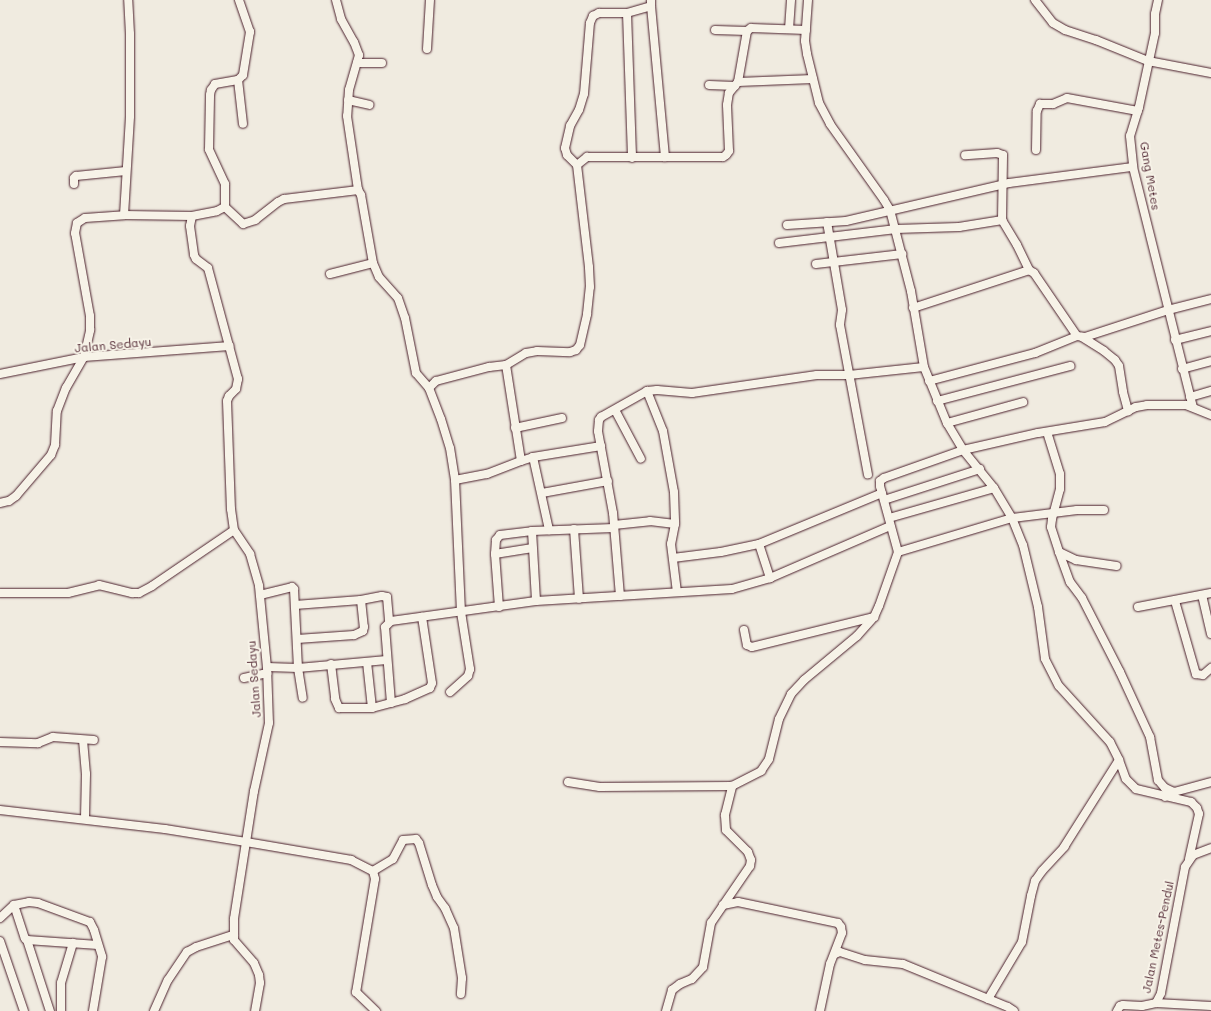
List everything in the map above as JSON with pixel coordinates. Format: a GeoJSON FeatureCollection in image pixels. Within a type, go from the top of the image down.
{"type":"FeatureCollection","features":[{"type":"Feature","properties":{"kind":"street"},"geometry":{"type":"LineString","coordinates":[[124,215],[130,116],[130,34],[128,0]]}},
{"type":"Feature","properties":{"kind":"street"},"geometry":{"type":"LineString","coordinates":[[239,0],[250,35],[243,76],[238,80],[215,84],[210,95],[209,149],[225,184],[225,207],[243,224],[255,220],[284,199],[358,190]]}},
{"type":"Feature","properties":{"kind":"street"},"geometry":{"type":"LineString","coordinates":[[336,0],[341,20],[357,48],[359,55],[349,90],[347,116],[358,190],[361,195],[373,263],[379,277],[398,298],[405,318],[416,373],[428,388],[441,419],[450,448],[455,480],[461,612],[469,672],[450,692]]}},
{"type":"Feature","properties":{"kind":"street"},"geometry":{"type":"LineString","coordinates":[[427,49],[430,0]]}},
{"type":"Feature","properties":{"kind":"street"},"geometry":{"type":"LineString","coordinates":[[789,29],[791,0]]}},
{"type":"Feature","properties":{"kind":"street","name":"Jalan Metes-Pendul"},"geometry":{"type":"LineString","coordinates":[[808,0],[806,30],[807,54],[819,103],[830,124],[890,210],[911,291],[912,308],[924,367],[947,423],[963,450],[994,488],[1012,518],[1023,545],[1038,607],[1043,650],[1048,668],[1059,686],[1110,742],[1120,760],[1126,779],[1136,789],[1191,802],[1198,811],[1189,859],[1183,876],[1161,993],[1156,1003],[1142,1006],[1123,1004],[1116,1011]]}},
{"type":"Feature","properties":{"kind":"street"},"geometry":{"type":"LineString","coordinates":[[1035,0],[1053,22],[1065,30],[1096,40],[1148,61],[1211,73]]}},
{"type":"Feature","properties":{"kind":"street","name":"Gang Metes"},"geometry":{"type":"LineString","coordinates":[[1158,0],[1155,14],[1155,33],[1138,111],[1130,136],[1133,167],[1192,407]]}},
{"type":"Feature","properties":{"kind":"street"},"geometry":{"type":"LineString","coordinates":[[428,388],[436,382],[488,367],[506,365],[526,353],[537,350],[570,352],[576,350],[580,345],[584,330],[590,287],[584,216],[577,165],[567,155],[565,148],[570,126],[579,110],[584,94],[587,46],[591,19],[598,13],[627,13],[651,3],[665,157]]}},
{"type":"Feature","properties":{"kind":"street"},"geometry":{"type":"LineString","coordinates":[[627,13],[632,158]]}},
{"type":"Feature","properties":{"kind":"street"},"geometry":{"type":"LineString","coordinates":[[715,30],[747,31],[751,28],[806,30]]}},
{"type":"Feature","properties":{"kind":"street"},"geometry":{"type":"LineString","coordinates":[[577,165],[587,157],[723,157],[726,155],[729,151],[727,105],[729,93],[737,84],[747,31]]}},
{"type":"Feature","properties":{"kind":"street"},"geometry":{"type":"LineString","coordinates":[[357,63],[382,63]]}},
{"type":"Feature","properties":{"kind":"street"},"geometry":{"type":"LineString","coordinates":[[709,85],[813,79]]}},
{"type":"Feature","properties":{"kind":"street"},"geometry":{"type":"LineString","coordinates":[[238,80],[243,124]]}},
{"type":"Feature","properties":{"kind":"street"},"geometry":{"type":"LineString","coordinates":[[1036,150],[1038,111],[1040,104],[1053,104],[1067,98],[1138,111]]}},
{"type":"Feature","properties":{"kind":"street"},"geometry":{"type":"LineString","coordinates":[[348,100],[369,105]]}},
{"type":"Feature","properties":{"kind":"street"},"geometry":{"type":"LineString","coordinates":[[965,154],[1001,154],[1003,156],[1002,220],[1017,245],[1029,270],[1034,272],[1079,336],[1104,351],[1115,360],[1119,366],[1128,411]]}},
{"type":"Feature","properties":{"kind":"street"},"geometry":{"type":"LineString","coordinates":[[787,225],[846,221],[1003,184],[1133,167]]}},
{"type":"Feature","properties":{"kind":"street"},"geometry":{"type":"LineString","coordinates":[[74,184],[74,178],[76,176],[126,170]]}},
{"type":"Feature","properties":{"kind":"street"},"geometry":{"type":"LineString","coordinates":[[0,503],[9,501],[16,496],[51,454],[55,445],[57,411],[66,388],[84,357],[90,330],[90,316],[75,233],[77,223],[85,218],[124,215],[192,216],[217,211],[225,207]]}},
{"type":"Feature","properties":{"kind":"street","name":"Jalan Sedayu"},"geometry":{"type":"LineString","coordinates":[[192,216],[190,226],[194,255],[196,259],[208,268],[238,379],[236,389],[228,397],[227,401],[231,504],[234,530],[250,554],[260,595],[267,670],[269,723],[254,791],[234,919],[234,935]]}},
{"type":"Feature","properties":{"kind":"street"},"geometry":{"type":"LineString","coordinates":[[779,243],[896,229],[959,227],[1002,220]]}},
{"type":"Feature","properties":{"kind":"street"},"geometry":{"type":"LineString","coordinates":[[828,222],[842,310],[840,325],[868,474]]}},
{"type":"Feature","properties":{"kind":"street"},"geometry":{"type":"LineString","coordinates":[[816,264],[902,254]]}},
{"type":"Feature","properties":{"kind":"street"},"geometry":{"type":"LineString","coordinates":[[330,274],[373,263]]}},
{"type":"Feature","properties":{"kind":"street"},"geometry":{"type":"LineString","coordinates":[[912,308],[1029,270]]}},
{"type":"Feature","properties":{"kind":"street"},"geometry":{"type":"LineString","coordinates":[[929,381],[1042,351],[1079,336],[1211,299]]}},
{"type":"Feature","properties":{"kind":"street"},"geometry":{"type":"LineString","coordinates":[[1175,340],[1211,331]]}},
{"type":"Feature","properties":{"kind":"street","name":"Jalan Sedayu"},"geometry":{"type":"LineString","coordinates":[[0,374],[84,357],[230,346]]}},
{"type":"Feature","properties":{"kind":"street"},"geometry":{"type":"LineString","coordinates":[[1182,369],[1211,361]]}},
{"type":"Feature","properties":{"kind":"street"},"geometry":{"type":"LineString","coordinates":[[506,365],[521,461]]}},
{"type":"Feature","properties":{"kind":"street"},"geometry":{"type":"LineString","coordinates":[[937,401],[1070,366]]}},
{"type":"Feature","properties":{"kind":"street"},"geometry":{"type":"LineString","coordinates":[[620,596],[608,481],[598,431],[599,420],[606,414],[647,392],[657,390],[692,393],[817,375],[849,375],[924,367]]}},
{"type":"Feature","properties":{"kind":"street"},"geometry":{"type":"LineString","coordinates":[[1190,397],[1211,391]]}},
{"type":"Feature","properties":{"kind":"street"},"geometry":{"type":"LineString","coordinates":[[647,392],[663,431],[674,492],[675,524],[671,544],[677,592]]}},
{"type":"Feature","properties":{"kind":"street"},"geometry":{"type":"LineString","coordinates":[[947,423],[1023,402]]}},
{"type":"Feature","properties":{"kind":"street"},"geometry":{"type":"LineString","coordinates":[[568,782],[600,787],[732,786],[761,771],[770,759],[779,719],[791,694],[804,680],[857,636],[874,617],[892,574],[898,552],[880,483],[884,478],[963,450],[1047,432],[1105,422],[1128,411],[1147,405],[1175,404],[1192,407],[1211,415]]}},
{"type":"Feature","properties":{"kind":"street"},"geometry":{"type":"LineString","coordinates":[[615,410],[641,459]]}},
{"type":"Feature","properties":{"kind":"street"},"geometry":{"type":"LineString","coordinates":[[515,428],[562,418]]}},
{"type":"Feature","properties":{"kind":"street"},"geometry":{"type":"LineString","coordinates":[[1047,432],[1060,474],[1060,489],[1051,526],[1059,552],[1070,582],[1082,598],[1120,672],[1150,737],[1158,780],[1165,788],[1174,792]]}},
{"type":"Feature","properties":{"kind":"street"},"geometry":{"type":"LineString","coordinates":[[455,480],[487,474],[533,457],[601,446]]}},
{"type":"Feature","properties":{"kind":"street"},"geometry":{"type":"LineString","coordinates":[[533,457],[542,492],[549,530]]}},
{"type":"Feature","properties":{"kind":"street"},"geometry":{"type":"LineString","coordinates":[[673,558],[721,552],[759,544],[883,496],[980,469]]}},
{"type":"Feature","properties":{"kind":"street"},"geometry":{"type":"LineString","coordinates":[[542,492],[608,481]]}},
{"type":"Feature","properties":{"kind":"street"},"geometry":{"type":"LineString","coordinates":[[391,703],[385,626],[389,621],[536,602],[732,589],[770,578],[889,522],[994,488]]}},
{"type":"Feature","properties":{"kind":"street"},"geometry":{"type":"LineString","coordinates":[[898,552],[1012,518],[1054,512],[1104,510]]}},
{"type":"Feature","properties":{"kind":"street"},"geometry":{"type":"LineString","coordinates":[[499,607],[495,554],[496,540],[500,535],[532,531],[614,527],[650,521],[675,524]]}},
{"type":"Feature","properties":{"kind":"street"},"geometry":{"type":"LineString","coordinates":[[574,529],[579,599]]}},
{"type":"Feature","properties":{"kind":"street"},"geometry":{"type":"LineString","coordinates":[[0,593],[68,593],[99,585],[132,593],[139,593],[152,586],[234,530]]}},
{"type":"Feature","properties":{"kind":"street"},"geometry":{"type":"LineString","coordinates":[[532,531],[536,602]]}},
{"type":"Feature","properties":{"kind":"street"},"geometry":{"type":"LineString","coordinates":[[759,544],[770,578]]}},
{"type":"Feature","properties":{"kind":"street"},"geometry":{"type":"LineString","coordinates":[[495,554],[533,548]]}},
{"type":"Feature","properties":{"kind":"street"},"geometry":{"type":"LineString","coordinates":[[1059,552],[1076,560],[1117,566]]}},
{"type":"Feature","properties":{"kind":"street"},"geometry":{"type":"LineString","coordinates":[[260,595],[292,587],[295,592],[298,668],[304,698]]}},
{"type":"Feature","properties":{"kind":"street"},"geometry":{"type":"LineString","coordinates":[[1138,607],[1211,593]]}},
{"type":"Feature","properties":{"kind":"street"},"geometry":{"type":"LineString","coordinates":[[1202,595],[1211,634]]}},
{"type":"Feature","properties":{"kind":"street"},"geometry":{"type":"LineString","coordinates":[[295,605],[361,600],[382,596],[387,597],[389,621]]}},
{"type":"Feature","properties":{"kind":"street"},"geometry":{"type":"LineString","coordinates":[[297,639],[360,633],[364,627],[361,600]]}},
{"type":"Feature","properties":{"kind":"street"},"geometry":{"type":"LineString","coordinates":[[1175,600],[1196,674],[1203,675],[1211,668]]}},
{"type":"Feature","properties":{"kind":"street"},"geometry":{"type":"LineString","coordinates":[[331,664],[335,699],[339,708],[372,708],[405,699],[431,686],[422,616]]}},
{"type":"Feature","properties":{"kind":"street"},"geometry":{"type":"LineString","coordinates":[[744,630],[747,645],[752,647],[874,617]]}},
{"type":"Feature","properties":{"kind":"street"},"geometry":{"type":"LineString","coordinates":[[244,678],[267,670],[387,660]]}},
{"type":"Feature","properties":{"kind":"street"},"geometry":{"type":"LineString","coordinates":[[367,662],[372,708]]}},
{"type":"Feature","properties":{"kind":"street"},"geometry":{"type":"LineString","coordinates":[[0,742],[38,743],[53,737],[94,740]]}},
{"type":"Feature","properties":{"kind":"street"},"geometry":{"type":"LineString","coordinates":[[83,740],[86,774],[85,819]]}},
{"type":"Feature","properties":{"kind":"street"},"geometry":{"type":"LineString","coordinates":[[988,998],[1022,942],[1035,881],[1064,847],[1120,760]]}},
{"type":"Feature","properties":{"kind":"street"},"geometry":{"type":"LineString","coordinates":[[1165,797],[1174,792],[1211,782]]}},
{"type":"Feature","properties":{"kind":"street"},"geometry":{"type":"LineString","coordinates":[[666,1011],[672,990],[680,984],[692,979],[704,967],[711,923],[747,870],[751,860],[748,852],[726,830],[725,815],[732,786]]}},
{"type":"Feature","properties":{"kind":"street"},"geometry":{"type":"LineString","coordinates":[[0,810],[85,819],[246,842],[351,860],[373,871],[375,879],[356,992],[376,1011]]}},
{"type":"Feature","properties":{"kind":"street"},"geometry":{"type":"LineString","coordinates":[[373,871],[393,859],[403,840],[416,839],[419,843],[432,885],[448,913],[454,928],[462,978],[461,994]]}},
{"type":"Feature","properties":{"kind":"street"},"geometry":{"type":"LineString","coordinates":[[1189,859],[1198,852],[1211,848]]}},
{"type":"Feature","properties":{"kind":"street"},"geometry":{"type":"LineString","coordinates":[[0,918],[14,905],[29,902],[38,903],[87,920],[92,925],[102,958],[93,1011]]}},
{"type":"Feature","properties":{"kind":"street"},"geometry":{"type":"LineString","coordinates":[[723,905],[738,902],[838,923],[841,927],[842,933],[830,964],[820,1011]]}},
{"type":"Feature","properties":{"kind":"street"},"geometry":{"type":"LineString","coordinates":[[14,905],[50,1011]]}},
{"type":"Feature","properties":{"kind":"street"},"geometry":{"type":"LineString","coordinates":[[154,1011],[168,980],[179,961],[187,952],[196,947],[234,935],[236,944],[254,963],[259,975],[260,983],[255,1011]]}},
{"type":"Feature","properties":{"kind":"street"},"geometry":{"type":"LineString","coordinates":[[27,940],[98,945]]}},
{"type":"Feature","properties":{"kind":"street"},"geometry":{"type":"LineString","coordinates":[[0,941],[24,1011]]}},
{"type":"Feature","properties":{"kind":"street"},"geometry":{"type":"LineString","coordinates":[[61,1011],[61,983],[73,943]]}},
{"type":"Feature","properties":{"kind":"street"},"geometry":{"type":"LineString","coordinates":[[835,954],[840,952],[865,960],[904,964],[988,998],[1014,1011]]}},
{"type":"Feature","properties":{"kind":"street"},"geometry":{"type":"LineString","coordinates":[[1156,1003],[1211,1006]]}}]}
